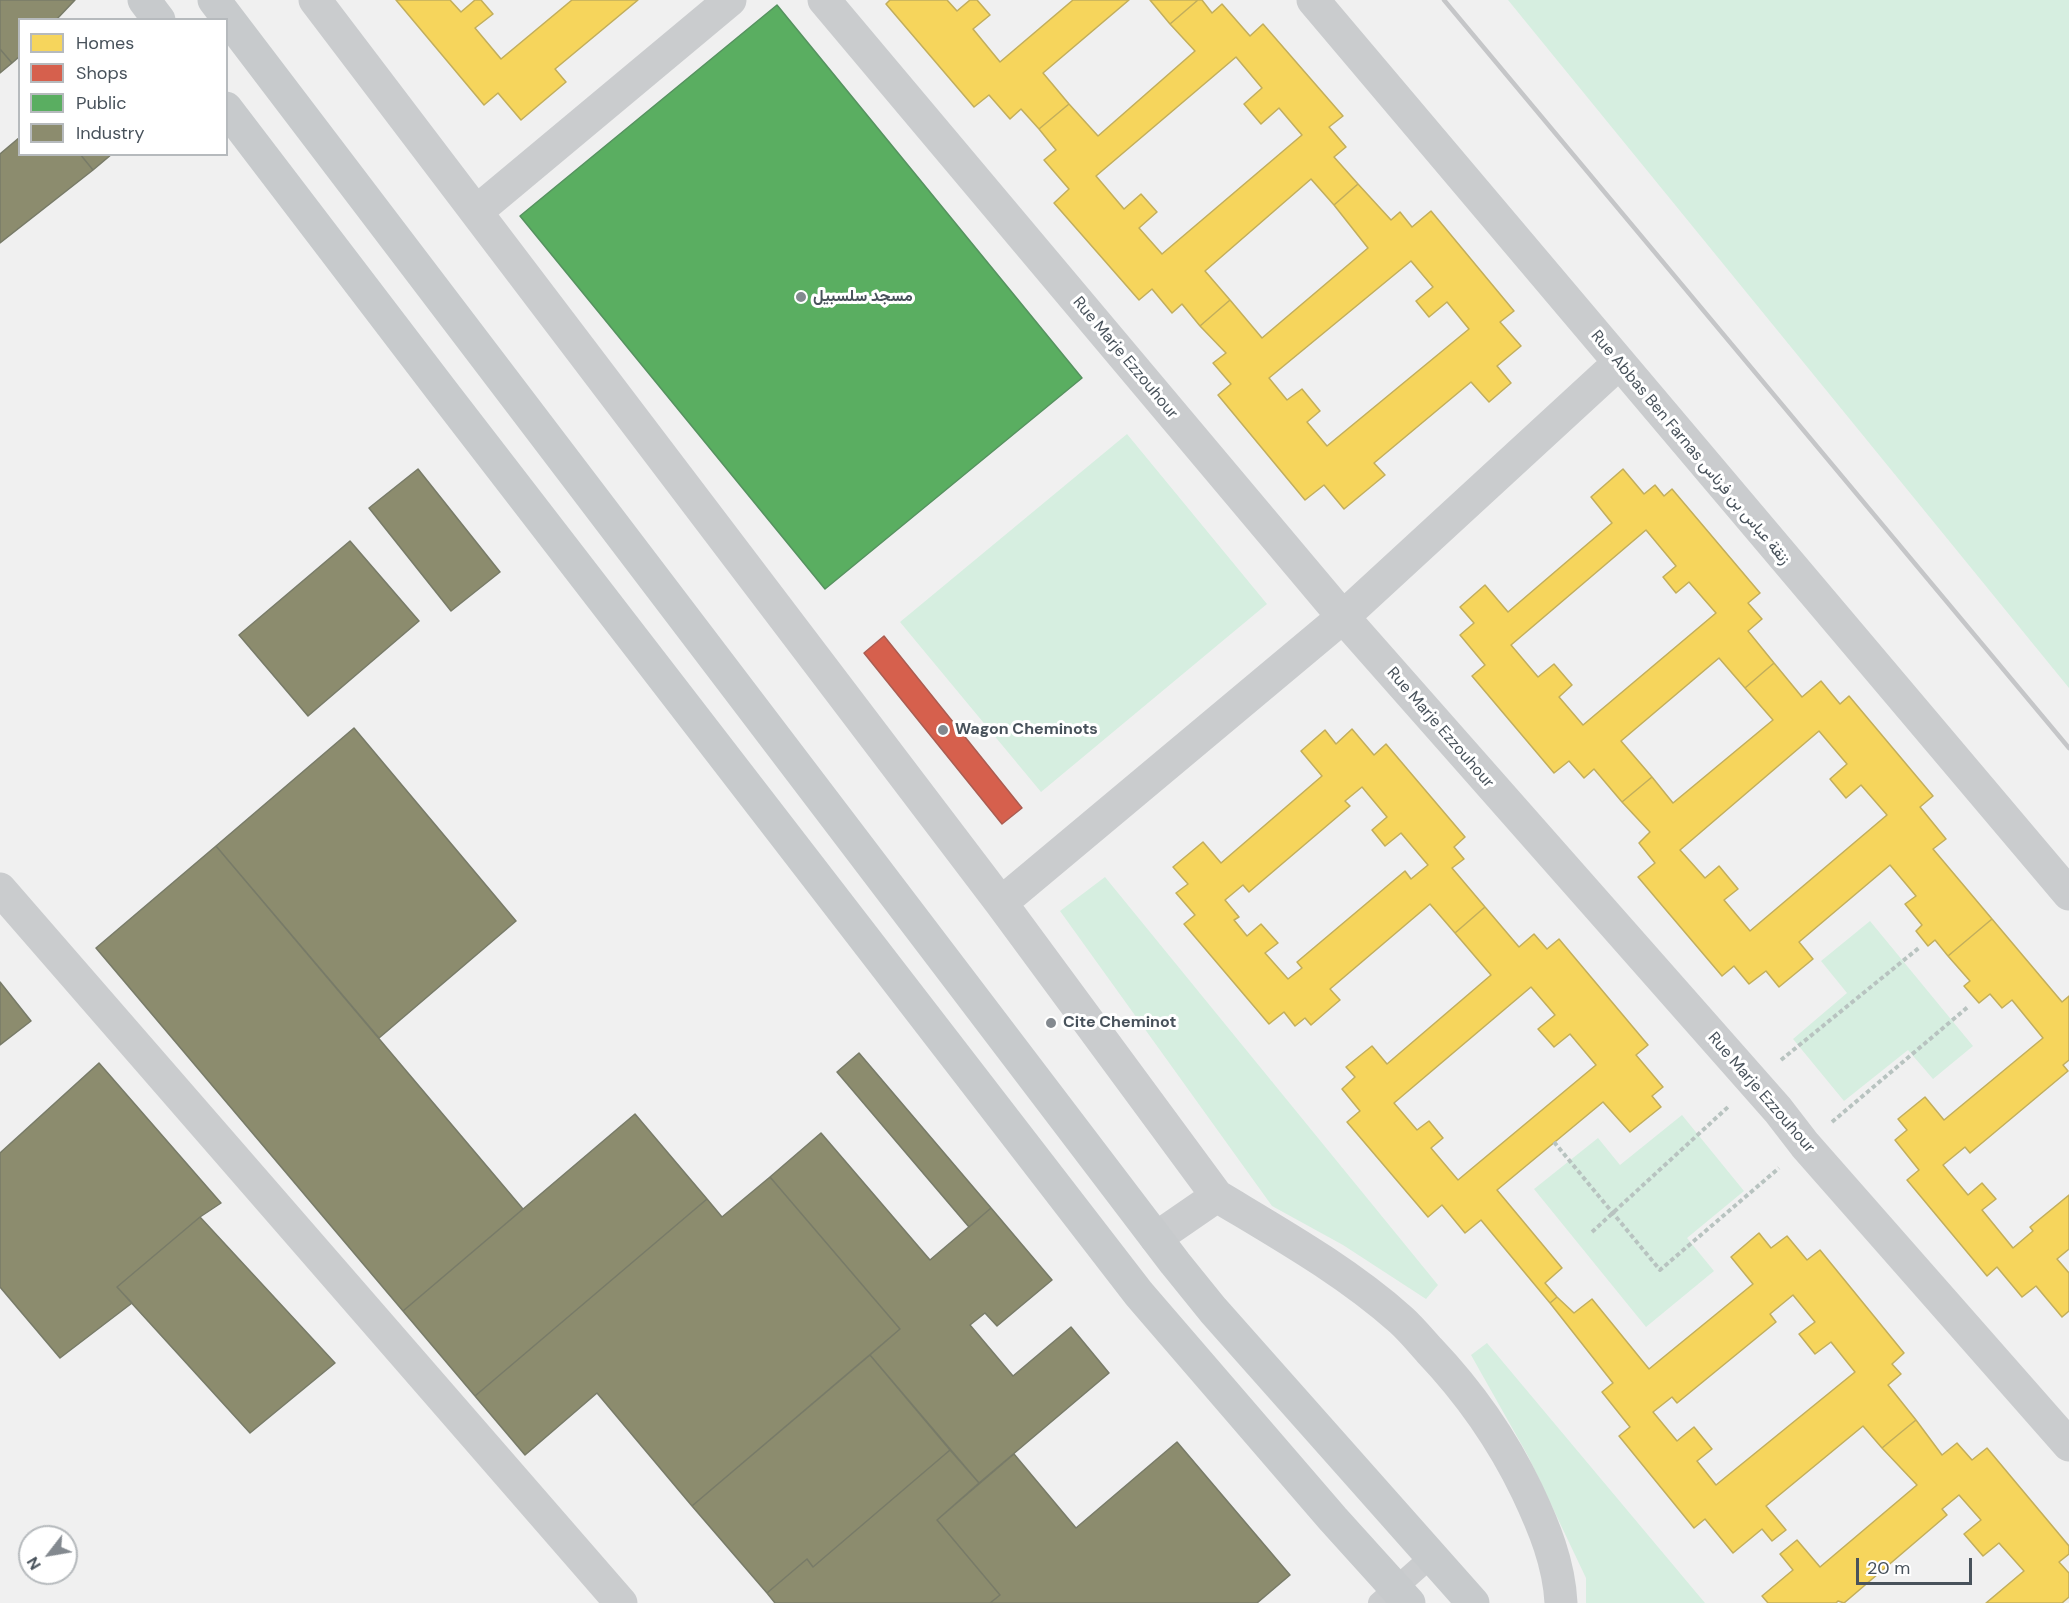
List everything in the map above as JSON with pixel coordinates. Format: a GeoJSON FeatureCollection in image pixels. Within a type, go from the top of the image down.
{"type":"FeatureCollection","features":[{"type":"Feature","properties":{"kind":"main road"},"geometry":{"type":"LineString","coordinates":[[144,0],[158,18]]}},
{"type":"Feature","properties":{"kind":"main road"},"geometry":{"type":"LineString","coordinates":[[214,0],[228,18]]}},
{"type":"Feature","properties":{"kind":"main road"},"geometry":{"type":"LineString","coordinates":[[228,18],[1156,1238],[1213,1310],[1473,1603]]}},
{"type":"Feature","properties":{"kind":"main road"},"geometry":{"type":"LineString","coordinates":[[228,111],[1138,1294],[1395,1598]]}},
{"type":"Feature","properties":{"kind":"street"},"geometry":{"type":"LineString","coordinates":[[315,0],[1001,903],[1217,1196],[1308,1251],[1358,1286],[1402,1321],[1466,1392],[1512,1460],[1546,1532],[1560,1582],[1561,1603]]}},
{"type":"Feature","properties":{"kind":"street"},"geometry":{"type":"LineString","coordinates":[[476,212],[729,0]]}},
{"type":"Feature","properties":{"kind":"street","name":"Rue Marje Ezzouhour"},"geometry":{"type":"LineString","coordinates":[[824,0],[1343,617],[1778,1110],[1804,1145],[2069,1445]]}},
{"type":"Feature","properties":{"kind":"street","name":"Rue Abbas Ben Farnas زنقة عباس بن فرناس"},"geometry":{"type":"LineString","coordinates":[[1313,0],[2069,894]]}},
{"type":"Feature","properties":{"kind":"street"},"geometry":{"type":"LineString","coordinates":[[1001,903],[1343,617],[1619,363]]}},
{"type":"Feature","properties":{"kind":"street"},"geometry":{"type":"LineString","coordinates":[[0,889],[621,1603]]}},
{"type":"Feature","properties":{"kind":"street"},"geometry":{"type":"LineString","coordinates":[[1156,1238],[1217,1196]]}},
{"type":"Feature","properties":{"kind":"lane"},"geometry":{"type":"LineString","coordinates":[[1395,1598],[1432,1556]]}},
{"type":"Feature","properties":{"kind":"path"},"geometry":{"type":"LineString","coordinates":[[1592,1232],[1753,1083],[1920,947]]}},
{"type":"Feature","properties":{"kind":"path"},"geometry":{"type":"LineString","coordinates":[[1554,1142],[1660,1270],[1969,1006]]}},
{"type":"Feature","properties":{"kind":"green space"},"geometry":{"type":"Polygon","coordinates":[[[1508,0],[2069,0],[2069,688],[1508,0]]]}},
{"type":"Feature","properties":{"kind":"green space"},"geometry":{"type":"Polygon","coordinates":[[[1127,434],[1267,604],[1041,792],[900,622],[1127,434]]]}},
{"type":"Feature","properties":{"kind":"green space"},"geometry":{"type":"Polygon","coordinates":[[[1105,877],[1438,1285],[1426,1299],[1343,1245],[1272,1206],[1060,911],[1105,877]]]}},
{"type":"Feature","properties":{"kind":"green space"},"geometry":{"type":"Polygon","coordinates":[[[1870,921],[1973,1046],[1933,1079],[1908,1050],[1844,1101],[1793,1039],[1847,993],[1821,961],[1870,921]]]}},
{"type":"Feature","properties":{"kind":"green space"},"geometry":{"type":"Polygon","coordinates":[[[1682,1115],[1744,1191],[1687,1238],[1714,1271],[1646,1327],[1534,1189],[1598,1138],[1620,1165],[1682,1115]]]}},
{"type":"Feature","properties":{"kind":"green space"},"geometry":{"type":"Polygon","coordinates":[[[1487,1343],[1705,1603],[1586,1603],[1586,1578],[1528,1456],[1471,1355],[1487,1343]]]}},
{"type":"Feature","properties":{"kind":"building: Homes"},"geometry":{"type":"Polygon","coordinates":[[[396,0],[450,0],[461,12],[475,0],[481,0],[493,14],[475,28],[501,59],[572,0],[638,0],[555,69],[566,82],[521,120],[498,93],[484,105],[396,0]]]}},
{"type":"Feature","properties":{"kind":"building: Homes"},"geometry":{"type":"Polygon","coordinates":[[[890,0],[947,0],[957,11],[970,0],[977,0],[990,15],[973,29],[1000,62],[1073,0],[1129,0],[1043,73],[1069,104],[1039,129],[1021,109],[1010,119],[989,95],[974,107],[886,4],[890,0]]]}},
{"type":"Feature","properties":{"kind":"building: Homes"},"geometry":{"type":"Polygon","coordinates":[[[1150,0],[1198,0],[1170,24],[1150,0]]]}},
{"type":"Feature","properties":{"kind":"building: Homes"},"geometry":{"type":"Polygon","coordinates":[[[1198,0],[1202,0],[1212,13],[1222,4],[1250,36],[1263,24],[1343,116],[1329,127],[1346,147],[1334,157],[1358,184],[1334,205],[1311,179],[1205,271],[1230,300],[1200,326],[1182,304],[1172,313],[1152,289],[1139,300],[1054,203],[1069,189],[1044,160],[1056,150],[1039,129],[1069,104],[1098,136],[1195,51],[1170,24],[1198,0]],[[1236,57],[1096,176],[1124,209],[1141,194],[1157,212],[1139,228],[1162,254],[1302,135],[1279,108],[1261,124],[1244,104],[1262,88],[1236,57]]]}},
{"type":"Feature","properties":{"kind":"building: Homes"},"geometry":{"type":"Polygon","coordinates":[[[1358,184],[1391,220],[1400,212],[1412,227],[1431,211],[1514,311],[1500,322],[1521,346],[1497,366],[1511,383],[1489,402],[1471,382],[1374,463],[1385,475],[1344,509],[1324,485],[1305,500],[1218,395],[1231,384],[1213,363],[1226,353],[1200,326],[1230,300],[1262,338],[1368,248],[1334,205],[1358,184]],[[1411,261],[1269,378],[1287,400],[1302,389],[1320,411],[1307,422],[1327,446],[1469,329],[1447,302],[1429,317],[1416,301],[1433,287],[1411,261]]]}},
{"type":"Feature","properties":{"kind":"building: Homes"},"geometry":{"type":"Polygon","coordinates":[[[1623,469],[1644,494],[1655,485],[1664,496],[1672,489],[1760,593],[1748,603],[1762,619],[1748,631],[1774,663],[1745,688],[1719,658],[1621,741],[1652,777],[1622,802],[1594,769],[1584,778],[1569,761],[1554,773],[1472,676],[1485,665],[1460,635],[1474,623],[1460,607],[1485,585],[1508,612],[1612,523],[1591,497],[1623,469]],[[1646,530],[1511,645],[1538,677],[1554,664],[1572,685],[1559,697],[1583,725],[1716,613],[1689,582],[1676,593],[1663,577],[1676,566],[1646,530]]]}},
{"type":"Feature","properties":{"kind":"building: Homes"},"geometry":{"type":"Polygon","coordinates":[[[1774,663],[1802,697],[1821,681],[1840,704],[1849,696],[1933,796],[1920,807],[1946,839],[1933,849],[1992,919],[1948,956],[1935,940],[1928,946],[1916,931],[1922,925],[1905,904],[1916,896],[1890,865],[1799,942],[1813,959],[1779,987],[1766,971],[1749,984],[1734,966],[1722,976],[1638,877],[1655,863],[1639,843],[1650,832],[1622,802],[1652,777],[1673,803],[1773,720],[1745,688],[1774,663]],[[1819,731],[1680,850],[1705,878],[1719,866],[1738,889],[1724,900],[1750,931],[1887,815],[1861,785],[1846,798],[1830,779],[1847,764],[1819,731]]]}},
{"type":"Feature","properties":{"kind":"building: Homes"},"geometry":{"type":"Polygon","coordinates":[[[1352,729],[1374,755],[1386,744],[1465,837],[1454,847],[1464,859],[1452,868],[1485,907],[1455,933],[1430,904],[1330,989],[1340,1000],[1311,1025],[1305,1018],[1295,1026],[1284,1012],[1269,1024],[1184,924],[1195,915],[1176,893],[1188,884],[1173,867],[1203,842],[1221,863],[1322,776],[1301,751],[1325,730],[1336,744],[1352,729]],[[1362,787],[1345,801],[1350,806],[1249,892],[1243,885],[1225,900],[1239,917],[1234,920],[1247,936],[1261,924],[1278,943],[1265,953],[1288,979],[1302,968],[1297,962],[1405,871],[1411,879],[1428,865],[1401,833],[1385,846],[1372,830],[1387,817],[1362,787]]]}},
{"type":"Feature","properties":{"kind":"building: Homes"},"geometry":{"type":"Polygon","coordinates":[[[1485,907],[1519,947],[1534,934],[1547,949],[1559,939],[1648,1045],[1636,1055],[1663,1087],[1652,1096],[1661,1107],[1630,1132],[1603,1102],[1497,1190],[1562,1268],[1545,1283],[1557,1297],[1550,1303],[1481,1220],[1465,1233],[1442,1205],[1428,1217],[1347,1122],[1360,1111],[1342,1089],[1355,1077],[1346,1067],[1372,1046],[1387,1064],[1491,975],[1455,933],[1485,907]],[[1531,987],[1394,1103],[1417,1130],[1429,1121],[1443,1138],[1431,1148],[1458,1180],[1596,1065],[1570,1034],[1554,1047],[1538,1029],[1555,1015],[1531,987]]]}},
{"type":"Feature","properties":{"kind":"building: Homes"},"geometry":{"type":"Polygon","coordinates":[[[1992,919],[2062,1002],[2069,996],[2069,1060],[2063,1065],[2068,1071],[1970,1153],[1965,1147],[1943,1165],[1968,1195],[1982,1183],[1996,1199],[1982,1210],[2013,1248],[2033,1231],[2030,1227],[2069,1195],[2069,1249],[2057,1259],[2069,1273],[2069,1311],[2062,1317],[2036,1286],[2022,1297],[1997,1267],[1987,1276],[1907,1180],[1919,1170],[1895,1140],[1907,1130],[1898,1119],[1925,1097],[1944,1120],[2043,1038],[2012,1000],[2002,1008],[1990,994],[1979,1003],[1964,986],[1970,981],[1948,956],[1992,919]]]}},
{"type":"Feature","properties":{"kind":"building: Homes"},"geometry":{"type":"Polygon","coordinates":[[[1759,1233],[1771,1248],[1787,1236],[1807,1260],[1820,1250],[1904,1353],[1892,1364],[1901,1374],[1888,1385],[1916,1420],[1882,1448],[1863,1426],[1766,1506],[1786,1530],[1772,1541],[1762,1529],[1733,1553],[1705,1519],[1694,1528],[1619,1436],[1630,1427],[1602,1392],[1613,1383],[1550,1303],[1557,1297],[1574,1313],[1592,1299],[1649,1369],[1753,1284],[1731,1257],[1759,1233]],[[1793,1295],[1770,1314],[1776,1322],[1677,1403],[1672,1397],[1653,1412],[1677,1441],[1694,1427],[1712,1449],[1697,1461],[1716,1485],[1855,1372],[1831,1342],[1815,1354],[1799,1334],[1815,1322],[1793,1295]]]}},
{"type":"Feature","properties":{"kind":"building: Homes"},"geometry":{"type":"Polygon","coordinates":[[[1916,1420],[1942,1455],[1957,1443],[1972,1460],[1987,1448],[2069,1546],[2069,1554],[2059,1562],[2069,1573],[2069,1597],[2062,1603],[1986,1603],[2024,1571],[1999,1543],[1983,1556],[1964,1534],[1981,1520],[1959,1495],[1942,1509],[1947,1515],[1844,1603],[1838,1601],[1836,1603],[1768,1603],[1762,1596],[1793,1570],[1780,1554],[1797,1540],[1820,1567],[1917,1485],[1882,1448],[1916,1420]]]}},
{"type":"Feature","properties":{"kind":"building: Shops","name":"Wagon Cheminots"},"geometry":{"type":"Polygon","coordinates":[[[884,636],[1022,808],[1002,824],[864,653],[884,636]]]}},
{"type":"Feature","properties":{"kind":"building: Public","name":"مسجد سلسبيل"},"geometry":{"type":"Polygon","coordinates":[[[777,5],[1082,378],[825,589],[520,216],[777,5]]]}},
{"type":"Feature","properties":{"kind":"building: Industry"},"geometry":{"type":"Polygon","coordinates":[[[0,0],[75,0],[58,18],[18,18],[18,58],[12,63],[0,49],[0,0]]]}},
{"type":"Feature","properties":{"kind":"building: Industry"},"geometry":{"type":"Polygon","coordinates":[[[0,49],[12,63],[0,73],[0,49]]]}},
{"type":"Feature","properties":{"kind":"building: Industry"},"geometry":{"type":"Polygon","coordinates":[[[18,139],[18,156],[82,156],[93,170],[0,243],[0,154],[18,139]]]}},
{"type":"Feature","properties":{"kind":"building: Industry"},"geometry":{"type":"Polygon","coordinates":[[[82,156],[110,156],[93,170],[82,156]]]}},
{"type":"Feature","properties":{"kind":"building: Industry"},"geometry":{"type":"Polygon","coordinates":[[[418,469],[500,572],[451,611],[369,508],[418,469]]]}},
{"type":"Feature","properties":{"kind":"building: Industry"},"geometry":{"type":"Polygon","coordinates":[[[350,541],[419,621],[308,716],[239,635],[350,541]]]}},
{"type":"Feature","properties":{"kind":"building: Industry"},"geometry":{"type":"Polygon","coordinates":[[[354,728],[516,921],[379,1038],[216,846],[354,728]]]}},
{"type":"Feature","properties":{"kind":"building: Industry"},"geometry":{"type":"Polygon","coordinates":[[[216,846],[523,1209],[403,1311],[96,948],[216,846]]]}},
{"type":"Feature","properties":{"kind":"building: Industry"},"geometry":{"type":"Polygon","coordinates":[[[0,982],[31,1021],[0,1045],[0,982]]]}},
{"type":"Feature","properties":{"kind":"building: Industry"},"geometry":{"type":"Polygon","coordinates":[[[859,1053],[991,1208],[969,1227],[837,1072],[859,1053]]]}},
{"type":"Feature","properties":{"kind":"building: Industry"},"geometry":{"type":"Polygon","coordinates":[[[99,1063],[221,1203],[200,1217],[117,1287],[132,1303],[60,1358],[0,1287],[0,1153],[99,1063]]]}},
{"type":"Feature","properties":{"kind":"building: Industry"},"geometry":{"type":"Polygon","coordinates":[[[635,1114],[707,1199],[475,1396],[403,1311],[635,1114]]]}},
{"type":"Feature","properties":{"kind":"building: Industry"},"geometry":{"type":"Polygon","coordinates":[[[821,1133],[930,1260],[991,1208],[1052,1280],[997,1326],[985,1313],[970,1325],[1013,1376],[1071,1327],[1109,1373],[979,1483],[870,1355],[900,1329],[770,1177],[821,1133]]]}},
{"type":"Feature","properties":{"kind":"building: Industry"},"geometry":{"type":"Polygon","coordinates":[[[770,1177],[900,1329],[692,1506],[597,1393],[525,1455],[475,1396],[707,1199],[722,1217],[770,1177]]]}},
{"type":"Feature","properties":{"kind":"building: Industry"},"geometry":{"type":"Polygon","coordinates":[[[200,1217],[335,1363],[250,1433],[117,1287],[200,1217]]]}},
{"type":"Feature","properties":{"kind":"building: Industry"},"geometry":{"type":"Polygon","coordinates":[[[870,1355],[950,1450],[813,1567],[807,1559],[767,1593],[692,1506],[870,1355]]]}},
{"type":"Feature","properties":{"kind":"building: Industry"},"geometry":{"type":"Polygon","coordinates":[[[1177,1442],[1290,1575],[1257,1603],[990,1603],[1000,1595],[937,1520],[1014,1454],[1076,1528],[1177,1442]]]}},
{"type":"Feature","properties":{"kind":"building: Industry"},"geometry":{"type":"Polygon","coordinates":[[[950,1450],[979,1483],[937,1520],[1000,1595],[990,1603],[775,1603],[767,1593],[807,1559],[813,1567],[950,1450]]]}},
{"type":"Feature","properties":{"kind":"railway"},"geometry":{"type":"LineString","coordinates":[[1444,0],[2069,748]]}},
{"type":"Feature","properties":{"kind":"place","name":"مسجد سلسبيل"},"geometry":{"type":"Point","coordinates":[801,297]}},
{"type":"Feature","properties":{"kind":"place","name":"Wagon Cheminots"},"geometry":{"type":"Point","coordinates":[943,730]}},
{"type":"Feature","properties":{"kind":"place","name":"Cite Cheminot"},"geometry":{"type":"Point","coordinates":[1051,1023]}}]}
